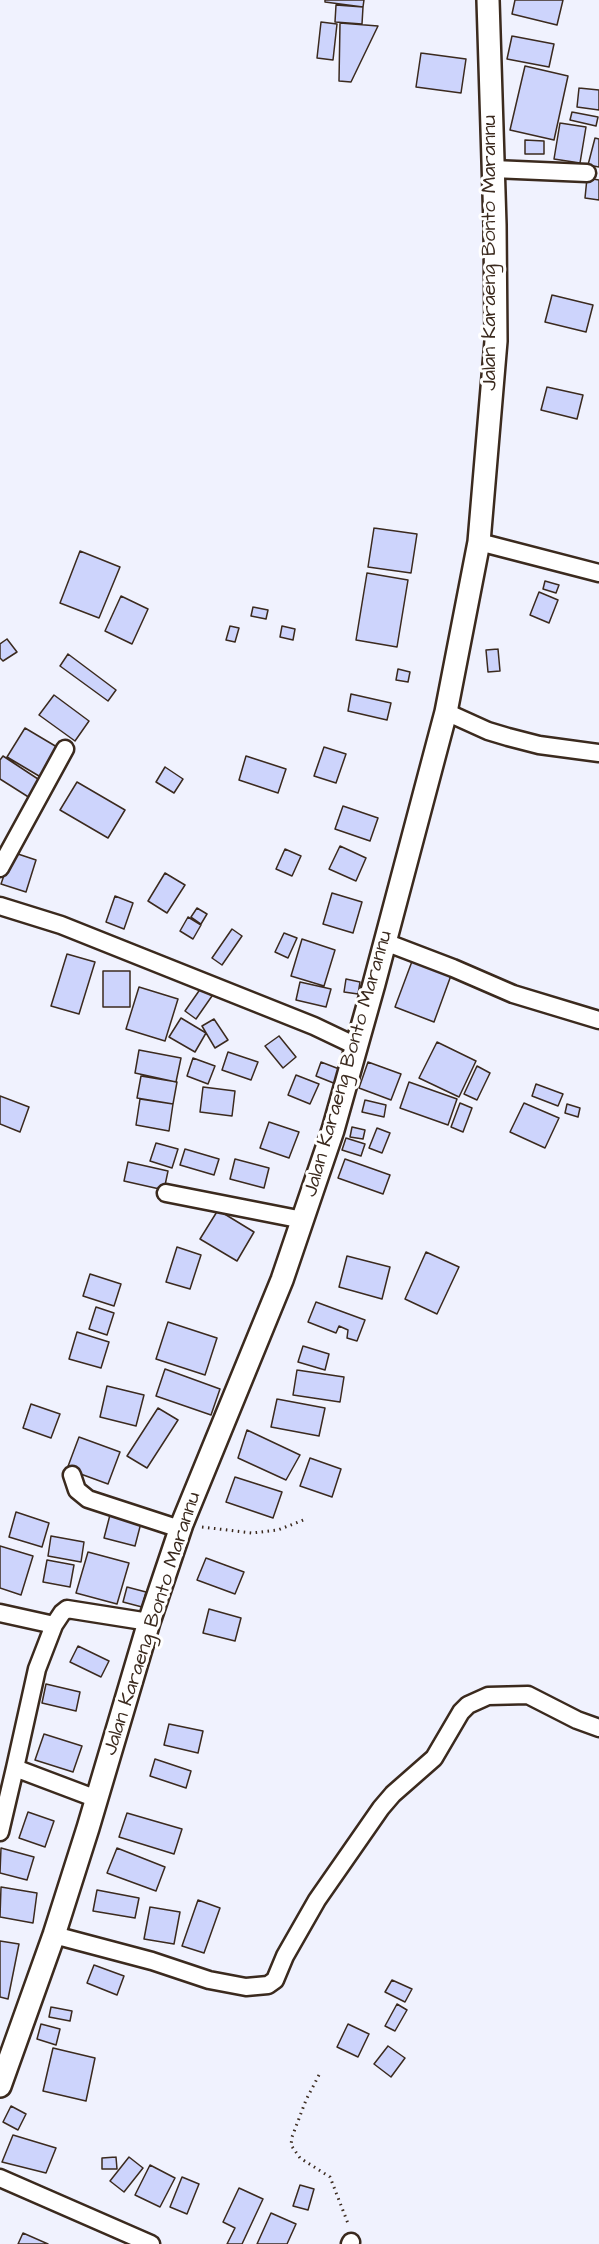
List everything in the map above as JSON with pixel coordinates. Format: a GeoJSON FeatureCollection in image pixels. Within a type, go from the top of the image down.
{"type":"FeatureCollection","features":[{"type":"Feature","properties":{"kind":"main road","name":"Jalan Karaeng Bonto Marannu"},"geometry":{"type":"LineString","coordinates":[[0,2086],[54,1935],[149,1622],[181,1527],[282,1280],[333,1130],[446,712],[479,542],[496,341],[488,0]]}},
{"type":"Feature","properties":{"kind":"street"},"geometry":{"type":"LineString","coordinates":[[493,169],[587,173]]}},
{"type":"Feature","properties":{"kind":"street"},"geometry":{"type":"LineString","coordinates":[[479,542],[599,573]]}},
{"type":"Feature","properties":{"kind":"street"},"geometry":{"type":"LineString","coordinates":[[446,712],[488,731],[508,737],[539,745],[599,753]]}},
{"type":"Feature","properties":{"kind":"street"},"geometry":{"type":"LineString","coordinates":[[0,868],[65,749]]}},
{"type":"Feature","properties":{"kind":"street"},"geometry":{"type":"LineString","coordinates":[[0,906],[61,925],[314,1026],[356,1046]]}},
{"type":"Feature","properties":{"kind":"street"},"geometry":{"type":"LineString","coordinates":[[384,942],[513,994],[599,1020]]}},
{"type":"Feature","properties":{"kind":"street"},"geometry":{"type":"LineString","coordinates":[[166,1192],[303,1220]]}},
{"type":"Feature","properties":{"kind":"street"},"geometry":{"type":"LineString","coordinates":[[72,1475],[77,1490],[88,1499],[181,1527]]}},
{"type":"Feature","properties":{"kind":"street"},"geometry":{"type":"LineString","coordinates":[[0,1832],[37,1668],[54,1625],[62,1613],[67,1609],[149,1622]]}},
{"type":"Feature","properties":{"kind":"street"},"geometry":{"type":"LineString","coordinates":[[0,1613],[54,1625]]}},
{"type":"Feature","properties":{"kind":"street"},"geometry":{"type":"LineString","coordinates":[[54,1935],[208,1980],[246,1988],[268,1985],[275,1980],[285,1956],[317,1900],[381,1808],[393,1794],[434,1758],[468,1705],[488,1696],[528,1695],[577,1720],[599,1728]]}},
{"type":"Feature","properties":{"kind":"street"},"geometry":{"type":"LineString","coordinates":[[15,1768],[97,1799]]}},
{"type":"Feature","properties":{"kind":"street"},"geometry":{"type":"LineString","coordinates":[[0,2178],[151,2244]]}},
{"type":"Feature","properties":{"kind":"path"},"geometry":{"type":"LineString","coordinates":[[181,1527],[252,1533],[278,1530],[306,1520]]}},
{"type":"Feature","properties":{"kind":"path"},"geometry":{"type":"LineString","coordinates":[[319,2074],[306,2100],[291,2145],[300,2158],[330,2177],[348,2222],[352,2236],[350,2243]]}},
{"type":"Feature","properties":{"kind":"building"},"geometry":{"type":"Polygon","coordinates":[[[325,0],[364,0],[363,7],[325,2],[325,0]]]}},
{"type":"Feature","properties":{"kind":"building"},"geometry":{"type":"Polygon","coordinates":[[[515,0],[563,0],[557,25],[512,14],[515,0]]]}},
{"type":"Feature","properties":{"kind":"building"},"geometry":{"type":"Polygon","coordinates":[[[336,5],[363,7],[362,24],[335,22],[336,5]]]}},
{"type":"Feature","properties":{"kind":"building"},"geometry":{"type":"Polygon","coordinates":[[[321,22],[337,24],[333,60],[317,58],[321,22]]]}},
{"type":"Feature","properties":{"kind":"building"},"geometry":{"type":"Polygon","coordinates":[[[340,23],[378,26],[351,82],[339,81],[340,23]]]}},
{"type":"Feature","properties":{"kind":"building"},"geometry":{"type":"Polygon","coordinates":[[[512,36],[554,44],[549,67],[507,59],[512,36]]]}},
{"type":"Feature","properties":{"kind":"building"},"geometry":{"type":"Polygon","coordinates":[[[421,53],[466,59],[461,93],[416,87],[421,53]]]}},
{"type":"Feature","properties":{"kind":"building"},"geometry":{"type":"Polygon","coordinates":[[[525,66],[568,76],[554,140],[510,130],[525,66]]]}},
{"type":"Feature","properties":{"kind":"building"},"geometry":{"type":"Polygon","coordinates":[[[579,88],[599,90],[599,110],[577,107],[579,88]]]}},
{"type":"Feature","properties":{"kind":"building"},"geometry":{"type":"Polygon","coordinates":[[[572,112],[598,117],[596,126],[570,120],[572,112]]]}},
{"type":"Feature","properties":{"kind":"building"},"geometry":{"type":"Polygon","coordinates":[[[560,123],[586,127],[580,163],[554,159],[560,123]]]}},
{"type":"Feature","properties":{"kind":"building"},"geometry":{"type":"Polygon","coordinates":[[[595,138],[599,139],[599,167],[588,165],[595,138]]]}},
{"type":"Feature","properties":{"kind":"building"},"geometry":{"type":"Polygon","coordinates":[[[525,140],[544,141],[544,154],[525,154],[525,140]]]}},
{"type":"Feature","properties":{"kind":"building"},"geometry":{"type":"Polygon","coordinates":[[[587,178],[599,180],[599,200],[585,198],[587,178]]]}},
{"type":"Feature","properties":{"kind":"building"},"geometry":{"type":"Polygon","coordinates":[[[552,295],[593,305],[586,332],[545,322],[552,295]]]}},
{"type":"Feature","properties":{"kind":"building"},"geometry":{"type":"Polygon","coordinates":[[[547,387],[583,395],[577,419],[541,410],[547,387]]]}},
{"type":"Feature","properties":{"kind":"building"},"geometry":{"type":"Polygon","coordinates":[[[374,528],[417,534],[411,573],[368,567],[374,528]]]}},
{"type":"Feature","properties":{"kind":"building"},"geometry":{"type":"Polygon","coordinates":[[[80,551],[120,567],[99,618],[60,603],[80,551]]]}},
{"type":"Feature","properties":{"kind":"building"},"geometry":{"type":"Polygon","coordinates":[[[367,573],[408,580],[397,647],[356,640],[367,573]]]}},
{"type":"Feature","properties":{"kind":"building"},"geometry":{"type":"Polygon","coordinates":[[[545,581],[559,585],[556,593],[543,589],[545,581]]]}},
{"type":"Feature","properties":{"kind":"building"},"geometry":{"type":"Polygon","coordinates":[[[539,592],[558,600],[549,623],[530,615],[539,592]]]}},
{"type":"Feature","properties":{"kind":"building"},"geometry":{"type":"Polygon","coordinates":[[[121,596],[148,609],[132,644],[105,631],[121,596]]]}},
{"type":"Feature","properties":{"kind":"building"},"geometry":{"type":"Polygon","coordinates":[[[253,607],[268,610],[266,619],[251,616],[253,607]]]}},
{"type":"Feature","properties":{"kind":"building"},"geometry":{"type":"Polygon","coordinates":[[[230,626],[239,628],[235,642],[226,640],[230,626]]]}},
{"type":"Feature","properties":{"kind":"building"},"geometry":{"type":"Polygon","coordinates":[[[282,626],[295,629],[293,640],[280,637],[282,626]]]}},
{"type":"Feature","properties":{"kind":"building"},"geometry":{"type":"Polygon","coordinates":[[[7,639],[17,652],[3,661],[0,658],[0,644],[7,639]]]}},
{"type":"Feature","properties":{"kind":"building"},"geometry":{"type":"Polygon","coordinates":[[[498,649],[500,671],[488,672],[486,650],[498,649]]]}},
{"type":"Feature","properties":{"kind":"building"},"geometry":{"type":"Polygon","coordinates":[[[68,654],[116,690],[108,701],[60,666],[68,654]]]}},
{"type":"Feature","properties":{"kind":"building"},"geometry":{"type":"Polygon","coordinates":[[[398,669],[410,672],[408,682],[396,680],[398,669]]]}},
{"type":"Feature","properties":{"kind":"building"},"geometry":{"type":"Polygon","coordinates":[[[351,694],[391,703],[387,720],[348,711],[351,694]]]}},
{"type":"Feature","properties":{"kind":"building"},"geometry":{"type":"Polygon","coordinates":[[[54,695],[89,721],[75,741],[39,715],[54,695]]]}},
{"type":"Feature","properties":{"kind":"building"},"geometry":{"type":"Polygon","coordinates":[[[25,728],[62,750],[44,779],[7,757],[25,728]]]}},
{"type":"Feature","properties":{"kind":"building"},"geometry":{"type":"Polygon","coordinates":[[[324,747],[346,754],[336,783],[314,776],[324,747]]]}},
{"type":"Feature","properties":{"kind":"building"},"geometry":{"type":"Polygon","coordinates":[[[3,756],[41,781],[30,798],[0,779],[0,760],[3,756]]]}},
{"type":"Feature","properties":{"kind":"building"},"geometry":{"type":"Polygon","coordinates":[[[246,756],[286,769],[278,793],[239,780],[246,756]]]}},
{"type":"Feature","properties":{"kind":"building"},"geometry":{"type":"Polygon","coordinates":[[[165,767],[183,779],[174,793],[156,782],[165,767]]]}},
{"type":"Feature","properties":{"kind":"building"},"geometry":{"type":"Polygon","coordinates":[[[77,782],[125,810],[108,838],[60,810],[77,782]]]}},
{"type":"Feature","properties":{"kind":"building"},"geometry":{"type":"Polygon","coordinates":[[[343,806],[378,818],[370,841],[335,829],[343,806]]]}},
{"type":"Feature","properties":{"kind":"building"},"geometry":{"type":"Polygon","coordinates":[[[340,846],[366,858],[356,881],[329,869],[340,846]]]}},
{"type":"Feature","properties":{"kind":"building"},"geometry":{"type":"Polygon","coordinates":[[[285,849],[301,856],[292,876],[276,869],[285,849]]]}},
{"type":"Feature","properties":{"kind":"building"},"geometry":{"type":"Polygon","coordinates":[[[12,852],[36,860],[26,892],[1,884],[12,852]]]}},
{"type":"Feature","properties":{"kind":"building"},"geometry":{"type":"Polygon","coordinates":[[[165,873],[185,885],[167,913],[148,901],[165,873]]]}},
{"type":"Feature","properties":{"kind":"building"},"geometry":{"type":"Polygon","coordinates":[[[332,893],[362,902],[353,933],[323,924],[332,893]]]}},
{"type":"Feature","properties":{"kind":"building"},"geometry":{"type":"Polygon","coordinates":[[[115,896],[133,903],[124,929],[106,922],[115,896]]]}},
{"type":"Feature","properties":{"kind":"building"},"geometry":{"type":"Polygon","coordinates":[[[197,908],[207,914],[201,924],[191,917],[197,908]]]}},
{"type":"Feature","properties":{"kind":"building"},"geometry":{"type":"Polygon","coordinates":[[[188,917],[201,925],[193,939],[180,931],[188,917]]]}},
{"type":"Feature","properties":{"kind":"building"},"geometry":{"type":"Polygon","coordinates":[[[232,929],[242,936],[222,965],[212,958],[232,929]]]}},
{"type":"Feature","properties":{"kind":"building"},"geometry":{"type":"Polygon","coordinates":[[[284,933],[297,938],[288,958],[275,952],[284,933]]]}},
{"type":"Feature","properties":{"kind":"building"},"geometry":{"type":"Polygon","coordinates":[[[302,939],[335,950],[324,986],[291,976],[302,939]]]}},
{"type":"Feature","properties":{"kind":"building"},"geometry":{"type":"Polygon","coordinates":[[[67,954],[95,962],[79,1014],[51,1006],[67,954]]]}},
{"type":"Feature","properties":{"kind":"building"},"geometry":{"type":"Polygon","coordinates":[[[414,956],[453,970],[434,1022],[395,1007],[414,956]]]}},
{"type":"Feature","properties":{"kind":"building"},"geometry":{"type":"Polygon","coordinates":[[[103,971],[130,971],[130,1007],[103,1007],[103,971]]]}},
{"type":"Feature","properties":{"kind":"building"},"geometry":{"type":"Polygon","coordinates":[[[346,979],[360,982],[358,994],[344,992],[346,979]]]}},
{"type":"Feature","properties":{"kind":"building"},"geometry":{"type":"Polygon","coordinates":[[[300,982],[331,989],[326,1007],[296,1000],[300,982]]]}},
{"type":"Feature","properties":{"kind":"building"},"geometry":{"type":"Polygon","coordinates":[[[139,987],[178,999],[165,1041],[126,1029],[139,987]]]}},
{"type":"Feature","properties":{"kind":"building"},"geometry":{"type":"Polygon","coordinates":[[[201,988],[212,996],[196,1019],[185,1011],[201,988]]]}},
{"type":"Feature","properties":{"kind":"building"},"geometry":{"type":"Polygon","coordinates":[[[181,1018],[206,1033],[195,1052],[169,1037],[181,1018]]]}},
{"type":"Feature","properties":{"kind":"building"},"geometry":{"type":"Polygon","coordinates":[[[214,1019],[228,1040],[215,1048],[202,1026],[214,1019]]]}},
{"type":"Feature","properties":{"kind":"building"},"geometry":{"type":"Polygon","coordinates":[[[279,1036],[296,1057],[283,1068],[265,1046],[279,1036]]]}},
{"type":"Feature","properties":{"kind":"building"},"geometry":{"type":"Polygon","coordinates":[[[437,1042],[476,1061],[459,1097],[419,1078],[437,1042]]]}},
{"type":"Feature","properties":{"kind":"building"},"geometry":{"type":"Polygon","coordinates":[[[139,1050],[181,1058],[176,1082],[135,1073],[139,1050]]]}},
{"type":"Feature","properties":{"kind":"building"},"geometry":{"type":"Polygon","coordinates":[[[228,1052],[258,1062],[251,1080],[222,1070],[228,1052]]]}},
{"type":"Feature","properties":{"kind":"building"},"geometry":{"type":"Polygon","coordinates":[[[193,1058],[215,1066],[208,1084],[187,1076],[193,1058]]]}},
{"type":"Feature","properties":{"kind":"building"},"geometry":{"type":"Polygon","coordinates":[[[321,1062],[347,1072],[341,1086],[316,1076],[321,1062]]]}},
{"type":"Feature","properties":{"kind":"building"},"geometry":{"type":"Polygon","coordinates":[[[368,1062],[401,1074],[391,1100],[359,1088],[368,1062]]]}},
{"type":"Feature","properties":{"kind":"building"},"geometry":{"type":"Polygon","coordinates":[[[477,1066],[490,1073],[477,1100],[464,1094],[477,1066]]]}},
{"type":"Feature","properties":{"kind":"building"},"geometry":{"type":"Polygon","coordinates":[[[296,1075],[319,1084],[310,1104],[288,1095],[296,1075]]]}},
{"type":"Feature","properties":{"kind":"building"},"geometry":{"type":"Polygon","coordinates":[[[141,1076],[177,1082],[173,1104],[137,1098],[141,1076]]]}},
{"type":"Feature","properties":{"kind":"building"},"geometry":{"type":"Polygon","coordinates":[[[409,1082],[457,1099],[448,1125],[400,1108],[409,1082]]]}},
{"type":"Feature","properties":{"kind":"building"},"geometry":{"type":"Polygon","coordinates":[[[536,1084],[563,1094],[558,1106],[532,1096],[536,1084]]]}},
{"type":"Feature","properties":{"kind":"building"},"geometry":{"type":"Polygon","coordinates":[[[203,1087],[235,1091],[232,1116],[200,1112],[203,1087]]]}},
{"type":"Feature","properties":{"kind":"building"},"geometry":{"type":"Polygon","coordinates":[[[0,1096],[29,1107],[20,1132],[0,1124],[0,1096]]]}},
{"type":"Feature","properties":{"kind":"building"},"geometry":{"type":"Polygon","coordinates":[[[140,1099],[173,1104],[169,1131],[136,1125],[140,1099]]]}},
{"type":"Feature","properties":{"kind":"building"},"geometry":{"type":"Polygon","coordinates":[[[365,1100],[386,1105],[384,1117],[362,1112],[365,1100]]]}},
{"type":"Feature","properties":{"kind":"building"},"geometry":{"type":"Polygon","coordinates":[[[460,1103],[472,1108],[463,1132],[451,1127],[460,1103]]]}},
{"type":"Feature","properties":{"kind":"building"},"geometry":{"type":"Polygon","coordinates":[[[524,1103],[559,1118],[545,1148],[510,1132],[524,1103]]]}},
{"type":"Feature","properties":{"kind":"building"},"geometry":{"type":"Polygon","coordinates":[[[567,1104],[580,1108],[578,1117],[565,1113],[567,1104]]]}},
{"type":"Feature","properties":{"kind":"building"},"geometry":{"type":"Polygon","coordinates":[[[269,1122],[299,1132],[289,1158],[260,1148],[269,1122]]]}},
{"type":"Feature","properties":{"kind":"building"},"geometry":{"type":"Polygon","coordinates":[[[352,1127],[365,1130],[363,1139],[350,1137],[352,1127]]]}},
{"type":"Feature","properties":{"kind":"building"},"geometry":{"type":"Polygon","coordinates":[[[377,1128],[390,1133],[382,1153],[369,1148],[377,1128]]]}},
{"type":"Feature","properties":{"kind":"building"},"geometry":{"type":"Polygon","coordinates":[[[346,1138],[365,1144],[361,1156],[342,1150],[346,1138]]]}},
{"type":"Feature","properties":{"kind":"building"},"geometry":{"type":"Polygon","coordinates":[[[156,1143],[178,1149],[172,1168],[150,1161],[156,1143]]]}},
{"type":"Feature","properties":{"kind":"building"},"geometry":{"type":"Polygon","coordinates":[[[185,1149],[219,1159],[214,1175],[180,1165],[185,1149]]]}},
{"type":"Feature","properties":{"kind":"building"},"geometry":{"type":"Polygon","coordinates":[[[235,1159],[269,1168],[264,1188],[230,1179],[235,1159]]]}},
{"type":"Feature","properties":{"kind":"building"},"geometry":{"type":"Polygon","coordinates":[[[345,1159],[390,1175],[383,1194],[338,1178],[345,1159]]]}},
{"type":"Feature","properties":{"kind":"building"},"geometry":{"type":"Polygon","coordinates":[[[128,1162],[168,1171],[164,1190],[124,1181],[128,1162]]]}},
{"type":"Feature","properties":{"kind":"building"},"geometry":{"type":"Polygon","coordinates":[[[218,1210],[254,1232],[237,1261],[200,1239],[218,1210]]]}},
{"type":"Feature","properties":{"kind":"building"},"geometry":{"type":"Polygon","coordinates":[[[177,1247],[201,1255],[190,1289],[166,1282],[177,1247]]]}},
{"type":"Feature","properties":{"kind":"building"},"geometry":{"type":"Polygon","coordinates":[[[426,1252],[459,1267],[437,1314],[405,1299],[426,1252]]]}},
{"type":"Feature","properties":{"kind":"building"},"geometry":{"type":"Polygon","coordinates":[[[347,1256],[390,1267],[382,1299],[339,1287],[347,1256]]]}},
{"type":"Feature","properties":{"kind":"building"},"geometry":{"type":"Polygon","coordinates":[[[90,1274],[121,1284],[114,1306],[83,1296],[90,1274]]]}},
{"type":"Feature","properties":{"kind":"building"},"geometry":{"type":"Polygon","coordinates":[[[316,1302],[365,1320],[357,1341],[347,1338],[348,1330],[339,1326],[336,1333],[308,1322],[316,1302]]]}},
{"type":"Feature","properties":{"kind":"building"},"geometry":{"type":"Polygon","coordinates":[[[96,1307],[114,1313],[107,1335],[89,1329],[96,1307]]]}},
{"type":"Feature","properties":{"kind":"building"},"geometry":{"type":"Polygon","coordinates":[[[168,1322],[217,1338],[205,1375],[156,1359],[168,1322]]]}},
{"type":"Feature","properties":{"kind":"building"},"geometry":{"type":"Polygon","coordinates":[[[77,1332],[109,1342],[101,1368],[69,1359],[77,1332]]]}},
{"type":"Feature","properties":{"kind":"building"},"geometry":{"type":"Polygon","coordinates":[[[303,1346],[329,1354],[325,1370],[298,1362],[303,1346]]]}},
{"type":"Feature","properties":{"kind":"building"},"geometry":{"type":"Polygon","coordinates":[[[165,1369],[220,1389],[211,1415],[156,1396],[165,1369]]]}},
{"type":"Feature","properties":{"kind":"building"},"geometry":{"type":"Polygon","coordinates":[[[297,1370],[344,1377],[340,1402],[293,1395],[297,1370]]]}},
{"type":"Feature","properties":{"kind":"building"},"geometry":{"type":"Polygon","coordinates":[[[107,1386],[144,1395],[136,1426],[100,1417],[107,1386]]]}},
{"type":"Feature","properties":{"kind":"building"},"geometry":{"type":"Polygon","coordinates":[[[277,1399],[325,1408],[319,1436],[271,1427],[277,1399]]]}},
{"type":"Feature","properties":{"kind":"building"},"geometry":{"type":"Polygon","coordinates":[[[31,1404],[60,1414],[51,1438],[23,1428],[31,1404]]]}},
{"type":"Feature","properties":{"kind":"building"},"geometry":{"type":"Polygon","coordinates":[[[158,1408],[178,1420],[147,1468],[127,1456],[158,1408]]]}},
{"type":"Feature","properties":{"kind":"building"},"geometry":{"type":"Polygon","coordinates":[[[247,1430],[300,1455],[286,1480],[238,1458],[247,1430]]]}},
{"type":"Feature","properties":{"kind":"building"},"geometry":{"type":"Polygon","coordinates":[[[79,1437],[120,1452],[108,1484],[67,1469],[79,1437]]]}},
{"type":"Feature","properties":{"kind":"building"},"geometry":{"type":"Polygon","coordinates":[[[310,1458],[341,1469],[332,1497],[300,1486],[310,1458]]]}},
{"type":"Feature","properties":{"kind":"building"},"geometry":{"type":"Polygon","coordinates":[[[235,1477],[282,1492],[273,1518],[226,1502],[235,1477]]]}},
{"type":"Feature","properties":{"kind":"building"},"geometry":{"type":"Polygon","coordinates":[[[111,1511],[142,1519],[135,1546],[104,1538],[111,1511]]]}},
{"type":"Feature","properties":{"kind":"building"},"geometry":{"type":"Polygon","coordinates":[[[16,1512],[49,1523],[42,1547],[9,1537],[16,1512]]]}},
{"type":"Feature","properties":{"kind":"building"},"geometry":{"type":"Polygon","coordinates":[[[51,1536],[84,1542],[81,1562],[48,1556],[51,1536]]]}},
{"type":"Feature","properties":{"kind":"building"},"geometry":{"type":"Polygon","coordinates":[[[0,1546],[33,1556],[21,1595],[0,1588],[0,1546]]]}},
{"type":"Feature","properties":{"kind":"building"},"geometry":{"type":"Polygon","coordinates":[[[88,1552],[129,1563],[117,1604],[76,1593],[88,1552]]]}},
{"type":"Feature","properties":{"kind":"building"},"geometry":{"type":"Polygon","coordinates":[[[206,1558],[244,1572],[235,1594],[197,1580],[206,1558]]]}},
{"type":"Feature","properties":{"kind":"building"},"geometry":{"type":"Polygon","coordinates":[[[47,1560],[74,1565],[70,1587],[43,1582],[47,1560]]]}},
{"type":"Feature","properties":{"kind":"building"},"geometry":{"type":"Polygon","coordinates":[[[127,1587],[146,1592],[142,1607],[123,1602],[127,1587]]]}},
{"type":"Feature","properties":{"kind":"building"},"geometry":{"type":"Polygon","coordinates":[[[209,1609],[241,1618],[235,1641],[203,1633],[209,1609]]]}},
{"type":"Feature","properties":{"kind":"building"},"geometry":{"type":"Polygon","coordinates":[[[78,1646],[109,1661],[101,1677],[70,1662],[78,1646]]]}},
{"type":"Feature","properties":{"kind":"building"},"geometry":{"type":"Polygon","coordinates":[[[46,1684],[80,1692],[76,1711],[42,1703],[46,1684]]]}},
{"type":"Feature","properties":{"kind":"building"},"geometry":{"type":"Polygon","coordinates":[[[169,1724],[203,1731],[198,1753],[164,1745],[169,1724]]]}},
{"type":"Feature","properties":{"kind":"building"},"geometry":{"type":"Polygon","coordinates":[[[44,1734],[82,1746],[73,1772],[35,1760],[44,1734]]]}},
{"type":"Feature","properties":{"kind":"building"},"geometry":{"type":"Polygon","coordinates":[[[155,1759],[191,1771],[186,1788],[150,1776],[155,1759]]]}},
{"type":"Feature","properties":{"kind":"building"},"geometry":{"type":"Polygon","coordinates":[[[28,1812],[54,1821],[45,1847],[19,1838],[28,1812]]]}},
{"type":"Feature","properties":{"kind":"building"},"geometry":{"type":"Polygon","coordinates":[[[127,1813],[182,1829],[174,1854],[119,1837],[127,1813]]]}},
{"type":"Feature","properties":{"kind":"building"},"geometry":{"type":"Polygon","coordinates":[[[1,1848],[34,1857],[27,1880],[0,1873],[1,1848]]]}},
{"type":"Feature","properties":{"kind":"building"},"geometry":{"type":"Polygon","coordinates":[[[117,1848],[165,1867],[156,1891],[107,1873],[117,1848]]]}},
{"type":"Feature","properties":{"kind":"building"},"geometry":{"type":"Polygon","coordinates":[[[1,1887],[37,1893],[33,1923],[0,1917],[1,1887]]]}},
{"type":"Feature","properties":{"kind":"building"},"geometry":{"type":"Polygon","coordinates":[[[97,1890],[139,1898],[135,1918],[93,1911],[97,1890]]]}},
{"type":"Feature","properties":{"kind":"building"},"geometry":{"type":"Polygon","coordinates":[[[198,1900],[220,1908],[204,1953],[182,1946],[198,1900]]]}},
{"type":"Feature","properties":{"kind":"building"},"geometry":{"type":"Polygon","coordinates":[[[150,1907],[180,1912],[174,1944],[144,1939],[150,1907]]]}},
{"type":"Feature","properties":{"kind":"building"},"geometry":{"type":"Polygon","coordinates":[[[0,1941],[19,1944],[8,1999],[0,1997],[0,1941]]]}},
{"type":"Feature","properties":{"kind":"building"},"geometry":{"type":"Polygon","coordinates":[[[94,1965],[124,1976],[117,1995],[87,1983],[94,1965]]]}},
{"type":"Feature","properties":{"kind":"building"},"geometry":{"type":"Polygon","coordinates":[[[392,1980],[412,1989],[405,2002],[385,1992],[392,1980]]]}},
{"type":"Feature","properties":{"kind":"building"},"geometry":{"type":"Polygon","coordinates":[[[397,2004],[407,2010],[395,2031],[385,2026],[397,2004]]]}},
{"type":"Feature","properties":{"kind":"building"},"geometry":{"type":"Polygon","coordinates":[[[51,2007],[72,2011],[70,2021],[49,2017],[51,2007]]]}},
{"type":"Feature","properties":{"kind":"building"},"geometry":{"type":"Polygon","coordinates":[[[41,2024],[60,2029],[56,2045],[37,2039],[41,2024]]]}},
{"type":"Feature","properties":{"kind":"building"},"geometry":{"type":"Polygon","coordinates":[[[348,2024],[369,2034],[358,2057],[337,2047],[348,2024]]]}},
{"type":"Feature","properties":{"kind":"building"},"geometry":{"type":"Polygon","coordinates":[[[388,2046],[405,2058],[391,2077],[374,2064],[388,2046]]]}},
{"type":"Feature","properties":{"kind":"building"},"geometry":{"type":"Polygon","coordinates":[[[53,2048],[95,2058],[86,2101],[43,2091],[53,2048]]]}},
{"type":"Feature","properties":{"kind":"building"},"geometry":{"type":"Polygon","coordinates":[[[11,2106],[26,2114],[18,2130],[3,2122],[11,2106]]]}},
{"type":"Feature","properties":{"kind":"building"},"geometry":{"type":"Polygon","coordinates":[[[13,2135],[56,2148],[46,2173],[2,2162],[13,2135]]]}},
{"type":"Feature","properties":{"kind":"building"},"geometry":{"type":"Polygon","coordinates":[[[116,2157],[117,2169],[102,2169],[102,2158],[116,2157]]]}},
{"type":"Feature","properties":{"kind":"building"},"geometry":{"type":"Polygon","coordinates":[[[129,2157],[143,2168],[124,2192],[110,2181],[129,2157]]]}},
{"type":"Feature","properties":{"kind":"building"},"geometry":{"type":"Polygon","coordinates":[[[150,2165],[175,2178],[160,2207],[135,2195],[150,2165]]]}},
{"type":"Feature","properties":{"kind":"building"},"geometry":{"type":"Polygon","coordinates":[[[182,2177],[199,2184],[187,2214],[170,2207],[182,2177]]]}},
{"type":"Feature","properties":{"kind":"building"},"geometry":{"type":"Polygon","coordinates":[[[300,2185],[314,2189],[308,2210],[293,2206],[300,2185]]]}},
{"type":"Feature","properties":{"kind":"building"},"geometry":{"type":"Polygon","coordinates":[[[239,2188],[263,2199],[242,2244],[227,2244],[235,2228],[223,2222],[239,2188]]]}},
{"type":"Feature","properties":{"kind":"building"},"geometry":{"type":"Polygon","coordinates":[[[271,2213],[296,2224],[287,2244],[257,2244],[271,2213]]]}},
{"type":"Feature","properties":{"kind":"building"},"geometry":{"type":"Polygon","coordinates":[[[23,2233],[48,2244],[18,2244],[23,2233]]]}}]}
